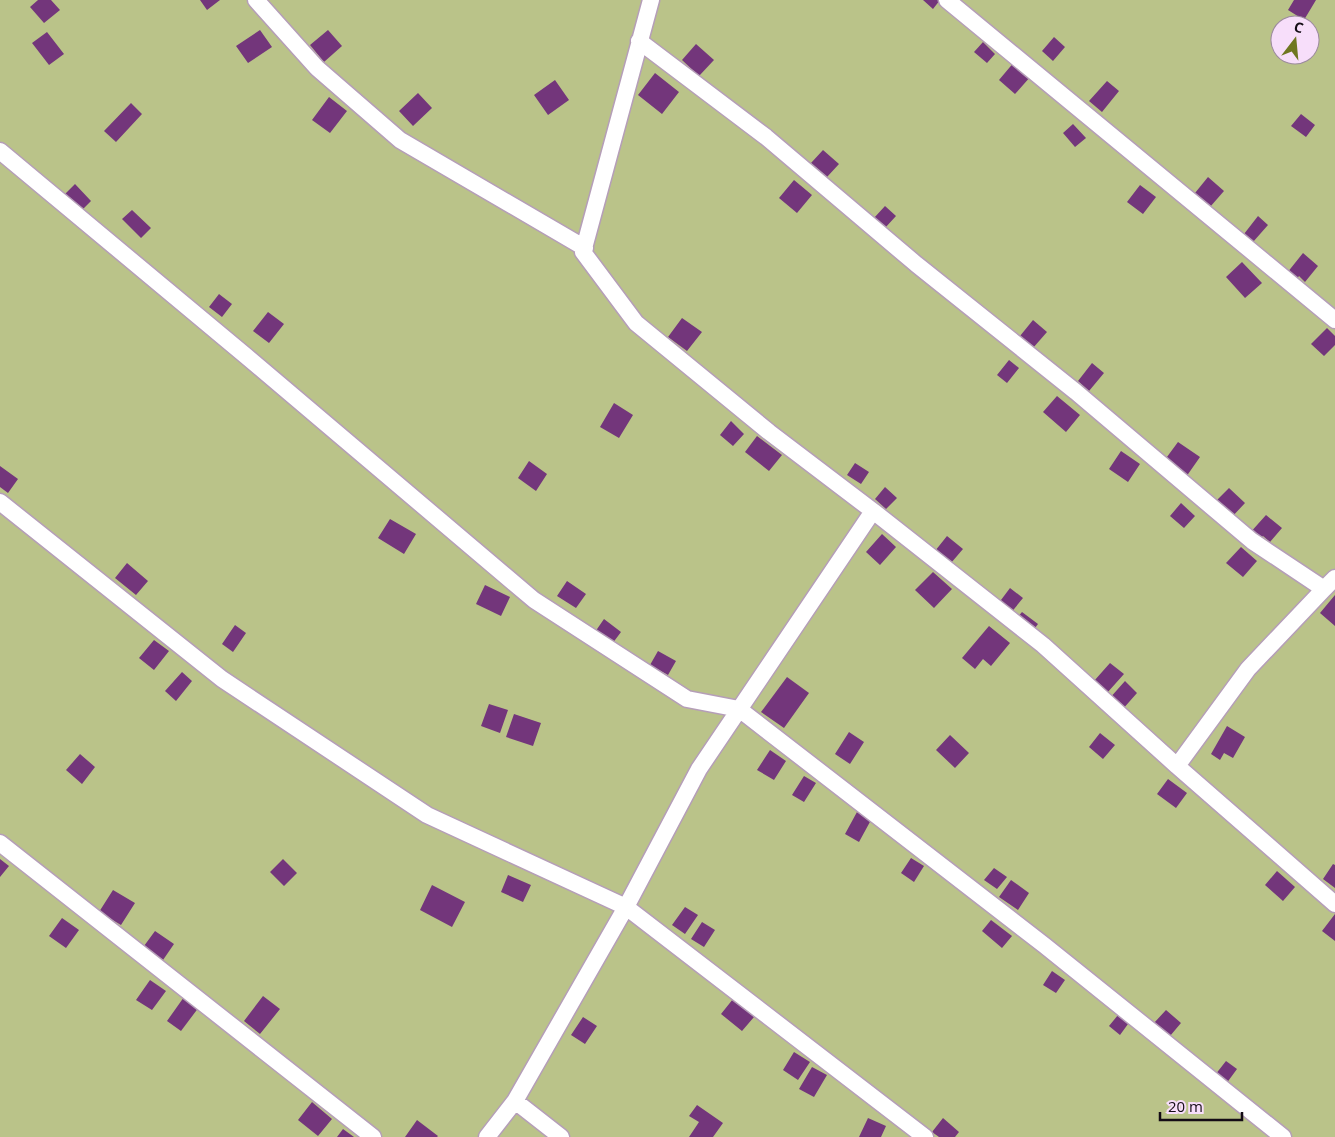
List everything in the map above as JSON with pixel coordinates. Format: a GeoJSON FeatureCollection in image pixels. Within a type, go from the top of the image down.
{"type":"FeatureCollection","features":[{"type":"Feature","properties":{"kind":"lane"},"geometry":{"type":"LineString","coordinates":[[256,0],[317,68],[400,140],[585,248]]}},
{"type":"Feature","properties":{"kind":"lane"},"geometry":{"type":"LineString","coordinates":[[651,0],[583,252],[636,323],[769,432],[873,511],[1043,646],[1335,904]]}},
{"type":"Feature","properties":{"kind":"lane"},"geometry":{"type":"LineString","coordinates":[[947,0],[1335,320]]}},
{"type":"Feature","properties":{"kind":"lane"},"geometry":{"type":"LineString","coordinates":[[639,40],[766,137],[916,264],[1083,398],[1252,541],[1330,584],[1248,669],[1177,766]]}},
{"type":"Feature","properties":{"kind":"lane"},"geometry":{"type":"LineString","coordinates":[[0,151],[534,600],[687,699],[739,709],[1044,945],[1284,1137]]}},
{"type":"Feature","properties":{"kind":"lane"},"geometry":{"type":"LineString","coordinates":[[0,502],[222,679],[427,815],[626,907],[925,1137]]}},
{"type":"Feature","properties":{"kind":"lane"},"geometry":{"type":"LineString","coordinates":[[487,1137],[515,1101],[626,907],[699,769],[873,511]]}},
{"type":"Feature","properties":{"kind":"lane"},"geometry":{"type":"LineString","coordinates":[[0,842],[373,1137]]}},
{"type":"Feature","properties":{"kind":"lane"},"geometry":{"type":"LineString","coordinates":[[515,1101],[561,1137]]}},
{"type":"Feature","properties":{"kind":"green space"},"geometry":{"type":"Polygon","coordinates":[[[0,0],[1335,0],[1335,1137],[0,1137],[0,0]]]}},
{"type":"Feature","properties":{"kind":"building"},"geometry":{"type":"Polygon","coordinates":[[[38,0],[51,0],[60,10],[44,23],[30,7],[38,0]]]}},
{"type":"Feature","properties":{"kind":"building"},"geometry":{"type":"Polygon","coordinates":[[[200,0],[220,0],[207,10],[200,0]]]}},
{"type":"Feature","properties":{"kind":"building"},"geometry":{"type":"Polygon","coordinates":[[[923,0],[940,0],[933,9],[923,0]]]}},
{"type":"Feature","properties":{"kind":"building"},"geometry":{"type":"Polygon","coordinates":[[[1294,0],[1316,0],[1307,15],[1296,15],[1288,10],[1294,0]]]}},
{"type":"Feature","properties":{"kind":"building"},"geometry":{"type":"Polygon","coordinates":[[[260,30],[272,47],[248,63],[236,46],[260,30]]]}},
{"type":"Feature","properties":{"kind":"building"},"geometry":{"type":"Polygon","coordinates":[[[328,30],[342,46],[324,62],[310,45],[328,30]]]}},
{"type":"Feature","properties":{"kind":"building"},"geometry":{"type":"Polygon","coordinates":[[[47,32],[64,54],[49,65],[32,43],[47,32]]]}},
{"type":"Feature","properties":{"kind":"building"},"geometry":{"type":"Polygon","coordinates":[[[1054,37],[1065,47],[1053,61],[1042,51],[1054,37]]]}},
{"type":"Feature","properties":{"kind":"building"},"geometry":{"type":"Polygon","coordinates":[[[983,42],[995,54],[987,63],[974,52],[983,42]]]}},
{"type":"Feature","properties":{"kind":"building"},"geometry":{"type":"Polygon","coordinates":[[[696,44],[714,60],[699,76],[682,60],[696,44]]]}},
{"type":"Feature","properties":{"kind":"building"},"geometry":{"type":"Polygon","coordinates":[[[1015,61],[1031,76],[1015,94],[999,80],[1015,61]]]}},
{"type":"Feature","properties":{"kind":"building"},"geometry":{"type":"Polygon","coordinates":[[[655,73],[679,92],[662,114],[638,95],[655,73]]]}},
{"type":"Feature","properties":{"kind":"building"},"geometry":{"type":"Polygon","coordinates":[[[555,80],[569,100],[548,115],[534,95],[555,80]]]}},
{"type":"Feature","properties":{"kind":"building"},"geometry":{"type":"Polygon","coordinates":[[[1107,81],[1119,91],[1102,112],[1089,101],[1107,81]]]}},
{"type":"Feature","properties":{"kind":"building"},"geometry":{"type":"Polygon","coordinates":[[[418,93],[432,108],[413,126],[399,111],[418,93]]]}},
{"type":"Feature","properties":{"kind":"building"},"geometry":{"type":"Polygon","coordinates":[[[329,97],[347,111],[330,133],[312,120],[329,97]]]}},
{"type":"Feature","properties":{"kind":"building"},"geometry":{"type":"Polygon","coordinates":[[[131,103],[142,114],[116,142],[104,131],[131,103]]]}},
{"type":"Feature","properties":{"kind":"building"},"geometry":{"type":"Polygon","coordinates":[[[1301,114],[1315,125],[1306,137],[1291,126],[1301,114]]]}},
{"type":"Feature","properties":{"kind":"building"},"geometry":{"type":"Polygon","coordinates":[[[1073,124],[1086,138],[1075,147],[1063,133],[1073,124]]]}},
{"type":"Feature","properties":{"kind":"building"},"geometry":{"type":"Polygon","coordinates":[[[823,150],[839,164],[827,177],[811,163],[823,150]]]}},
{"type":"Feature","properties":{"kind":"building"},"geometry":{"type":"Polygon","coordinates":[[[1208,177],[1224,191],[1210,207],[1195,193],[1208,177]]]}},
{"type":"Feature","properties":{"kind":"building"},"geometry":{"type":"Polygon","coordinates":[[[794,180],[812,195],[797,213],[779,198],[794,180]]]}},
{"type":"Feature","properties":{"kind":"building"},"geometry":{"type":"Polygon","coordinates":[[[75,184],[91,201],[79,213],[63,196],[75,184]]]}},
{"type":"Feature","properties":{"kind":"building"},"geometry":{"type":"Polygon","coordinates":[[[1140,185],[1156,197],[1143,214],[1127,202],[1140,185]]]}},
{"type":"Feature","properties":{"kind":"building"},"geometry":{"type":"Polygon","coordinates":[[[885,206],[896,216],[885,228],[874,218],[885,206]]]}},
{"type":"Feature","properties":{"kind":"building"},"geometry":{"type":"Polygon","coordinates":[[[132,210],[151,228],[141,238],[122,219],[132,210]]]}},
{"type":"Feature","properties":{"kind":"building"},"geometry":{"type":"Polygon","coordinates":[[[1258,216],[1268,225],[1253,242],[1244,234],[1258,216]]]}},
{"type":"Feature","properties":{"kind":"building"},"geometry":{"type":"Polygon","coordinates":[[[1303,253],[1318,266],[1305,282],[1299,276],[1296,280],[1287,273],[1303,253]]]}},
{"type":"Feature","properties":{"kind":"building"},"geometry":{"type":"Polygon","coordinates":[[[1242,262],[1262,283],[1245,298],[1226,277],[1242,262]]]}},
{"type":"Feature","properties":{"kind":"building"},"geometry":{"type":"Polygon","coordinates":[[[219,294],[232,304],[222,317],[209,307],[219,294]]]}},
{"type":"Feature","properties":{"kind":"building"},"geometry":{"type":"Polygon","coordinates":[[[268,312],[284,324],[269,343],[253,331],[268,312]]]}},
{"type":"Feature","properties":{"kind":"building"},"geometry":{"type":"Polygon","coordinates":[[[682,318],[702,332],[687,351],[668,337],[682,318]]]}},
{"type":"Feature","properties":{"kind":"building"},"geometry":{"type":"Polygon","coordinates":[[[1033,320],[1047,332],[1033,348],[1020,336],[1033,320]]]}},
{"type":"Feature","properties":{"kind":"building"},"geometry":{"type":"Polygon","coordinates":[[[1327,328],[1335,336],[1335,345],[1324,356],[1311,344],[1327,328]]]}},
{"type":"Feature","properties":{"kind":"building"},"geometry":{"type":"Polygon","coordinates":[[[1009,360],[1019,368],[1007,383],[997,375],[1009,360]]]}},
{"type":"Feature","properties":{"kind":"building"},"geometry":{"type":"Polygon","coordinates":[[[1092,363],[1104,373],[1089,391],[1078,381],[1092,363]]]}},
{"type":"Feature","properties":{"kind":"building"},"geometry":{"type":"Polygon","coordinates":[[[1057,396],[1080,415],[1066,432],[1043,412],[1057,396]]]}},
{"type":"Feature","properties":{"kind":"building"},"geometry":{"type":"Polygon","coordinates":[[[614,403],[633,415],[619,438],[600,427],[614,403]]]}},
{"type":"Feature","properties":{"kind":"building"},"geometry":{"type":"Polygon","coordinates":[[[731,421],[744,434],[733,446],[720,435],[731,421]]]}},
{"type":"Feature","properties":{"kind":"building"},"geometry":{"type":"Polygon","coordinates":[[[757,436],[782,455],[769,471],[745,452],[757,436]]]}},
{"type":"Feature","properties":{"kind":"building"},"geometry":{"type":"Polygon","coordinates":[[[1178,442],[1200,457],[1186,477],[1164,461],[1178,442]]]}},
{"type":"Feature","properties":{"kind":"building"},"geometry":{"type":"Polygon","coordinates":[[[1121,451],[1140,464],[1128,482],[1109,469],[1121,451]]]}},
{"type":"Feature","properties":{"kind":"building"},"geometry":{"type":"Polygon","coordinates":[[[529,461],[547,474],[536,491],[518,478],[529,461]]]}},
{"type":"Feature","properties":{"kind":"building"},"geometry":{"type":"Polygon","coordinates":[[[855,463],[869,472],[861,484],[847,475],[855,463]]]}},
{"type":"Feature","properties":{"kind":"building"},"geometry":{"type":"Polygon","coordinates":[[[0,466],[18,479],[8,493],[0,487],[0,466]]]}},
{"type":"Feature","properties":{"kind":"building"},"geometry":{"type":"Polygon","coordinates":[[[885,487],[897,498],[886,509],[875,499],[885,487]]]}},
{"type":"Feature","properties":{"kind":"building"},"geometry":{"type":"Polygon","coordinates":[[[1229,488],[1245,503],[1230,519],[1214,503],[1229,488]]]}},
{"type":"Feature","properties":{"kind":"building"},"geometry":{"type":"Polygon","coordinates":[[[1181,503],[1195,516],[1184,528],[1170,516],[1181,503]]]}},
{"type":"Feature","properties":{"kind":"building"},"geometry":{"type":"Polygon","coordinates":[[[1266,515],[1282,528],[1270,542],[1263,536],[1258,541],[1249,534],[1266,515]]]}},
{"type":"Feature","properties":{"kind":"building"},"geometry":{"type":"Polygon","coordinates":[[[390,519],[416,534],[404,554],[378,538],[390,519]]]}},
{"type":"Feature","properties":{"kind":"building"},"geometry":{"type":"Polygon","coordinates":[[[882,534],[896,547],[880,565],[866,552],[882,534]]]}},
{"type":"Feature","properties":{"kind":"building"},"geometry":{"type":"Polygon","coordinates":[[[947,536],[963,549],[951,563],[935,551],[947,536]]]}},
{"type":"Feature","properties":{"kind":"building"},"geometry":{"type":"Polygon","coordinates":[[[1241,547],[1257,561],[1243,577],[1226,563],[1241,547]]]}},
{"type":"Feature","properties":{"kind":"building"},"geometry":{"type":"Polygon","coordinates":[[[127,563],[148,581],[136,595],[115,578],[127,563]]]}},
{"type":"Feature","properties":{"kind":"building"},"geometry":{"type":"Polygon","coordinates":[[[933,572],[952,589],[934,608],[915,590],[933,572]]]}},
{"type":"Feature","properties":{"kind":"building"},"geometry":{"type":"Polygon","coordinates":[[[567,581],[586,594],[576,608],[557,596],[567,581]]]}},
{"type":"Feature","properties":{"kind":"building"},"geometry":{"type":"Polygon","coordinates":[[[485,585],[510,597],[501,616],[476,604],[485,585]]]}},
{"type":"Feature","properties":{"kind":"building"},"geometry":{"type":"Polygon","coordinates":[[[1010,588],[1023,598],[1010,614],[998,604],[1010,588]]]}},
{"type":"Feature","properties":{"kind":"building"},"geometry":{"type":"Polygon","coordinates":[[[1335,595],[1335,626],[1320,613],[1335,595]]]}},
{"type":"Feature","properties":{"kind":"building"},"geometry":{"type":"Polygon","coordinates":[[[1022,612],[1038,624],[1032,632],[1016,619],[1022,612]]]}},
{"type":"Feature","properties":{"kind":"building"},"geometry":{"type":"Polygon","coordinates":[[[604,619],[621,632],[612,644],[595,632],[604,619]]]}},
{"type":"Feature","properties":{"kind":"building"},"geometry":{"type":"Polygon","coordinates":[[[235,625],[246,633],[233,652],[222,644],[235,625]]]}},
{"type":"Feature","properties":{"kind":"building"},"geometry":{"type":"Polygon","coordinates":[[[989,626],[1010,643],[991,666],[983,659],[975,669],[962,658],[989,626]]]}},
{"type":"Feature","properties":{"kind":"building"},"geometry":{"type":"Polygon","coordinates":[[[154,640],[169,651],[154,670],[139,658],[154,640]]]}},
{"type":"Feature","properties":{"kind":"building"},"geometry":{"type":"Polygon","coordinates":[[[658,651],[676,661],[668,675],[650,665],[658,651]]]}},
{"type":"Feature","properties":{"kind":"building"},"geometry":{"type":"Polygon","coordinates":[[[1110,663],[1124,674],[1107,693],[1094,681],[1110,663]]]}},
{"type":"Feature","properties":{"kind":"building"},"geometry":{"type":"Polygon","coordinates":[[[182,672],[192,681],[176,701],[165,691],[182,672]]]}},
{"type":"Feature","properties":{"kind":"building"},"geometry":{"type":"Polygon","coordinates":[[[787,677],[809,693],[784,728],[761,712],[787,677]]]}},
{"type":"Feature","properties":{"kind":"building"},"geometry":{"type":"Polygon","coordinates":[[[1125,681],[1137,693],[1122,710],[1109,699],[1125,681]]]}},
{"type":"Feature","properties":{"kind":"building"},"geometry":{"type":"Polygon","coordinates":[[[489,704],[508,710],[500,733],[481,726],[489,704]]]}},
{"type":"Feature","properties":{"kind":"building"},"geometry":{"type":"Polygon","coordinates":[[[514,714],[541,723],[533,746],[506,737],[514,714]]]}},
{"type":"Feature","properties":{"kind":"building"},"geometry":{"type":"Polygon","coordinates":[[[1227,726],[1245,737],[1233,758],[1224,753],[1220,760],[1211,754],[1227,726]]]}},
{"type":"Feature","properties":{"kind":"building"},"geometry":{"type":"Polygon","coordinates":[[[849,732],[864,742],[850,764],[835,754],[849,732]]]}},
{"type":"Feature","properties":{"kind":"building"},"geometry":{"type":"Polygon","coordinates":[[[1100,733],[1115,745],[1103,759],[1089,747],[1100,733]]]}},
{"type":"Feature","properties":{"kind":"building"},"geometry":{"type":"Polygon","coordinates":[[[950,735],[969,753],[955,768],[936,750],[950,735]]]}},
{"type":"Feature","properties":{"kind":"building"},"geometry":{"type":"Polygon","coordinates":[[[770,750],[786,761],[774,780],[757,770],[770,750]]]}},
{"type":"Feature","properties":{"kind":"building"},"geometry":{"type":"Polygon","coordinates":[[[80,754],[95,767],[82,784],[66,770],[80,754]]]}},
{"type":"Feature","properties":{"kind":"building"},"geometry":{"type":"Polygon","coordinates":[[[804,776],[816,783],[804,802],[792,795],[804,776]]]}},
{"type":"Feature","properties":{"kind":"building"},"geometry":{"type":"Polygon","coordinates":[[[1168,779],[1187,793],[1176,808],[1157,794],[1168,779]]]}},
{"type":"Feature","properties":{"kind":"building"},"geometry":{"type":"Polygon","coordinates":[[[857,812],[871,820],[859,842],[845,834],[857,812]]]}},
{"type":"Feature","properties":{"kind":"building"},"geometry":{"type":"Polygon","coordinates":[[[911,858],[924,866],[914,882],[901,873],[911,858]]]}},
{"type":"Feature","properties":{"kind":"building"},"geometry":{"type":"Polygon","coordinates":[[[0,859],[9,866],[0,877],[0,859]]]}},
{"type":"Feature","properties":{"kind":"building"},"geometry":{"type":"Polygon","coordinates":[[[283,859],[297,873],[284,886],[270,872],[283,859]]]}},
{"type":"Feature","properties":{"kind":"building"},"geometry":{"type":"Polygon","coordinates":[[[1333,864],[1335,865],[1335,888],[1323,879],[1333,864]]]}},
{"type":"Feature","properties":{"kind":"building"},"geometry":{"type":"Polygon","coordinates":[[[994,868],[1007,877],[997,889],[984,880],[994,868]]]}},
{"type":"Feature","properties":{"kind":"building"},"geometry":{"type":"Polygon","coordinates":[[[1277,871],[1295,887],[1283,901],[1265,885],[1277,871]]]}},
{"type":"Feature","properties":{"kind":"building"},"geometry":{"type":"Polygon","coordinates":[[[508,875],[531,885],[523,902],[501,892],[508,875]]]}},
{"type":"Feature","properties":{"kind":"building"},"geometry":{"type":"Polygon","coordinates":[[[1011,880],[1029,893],[1018,910],[999,897],[1011,880]]]}},
{"type":"Feature","properties":{"kind":"building"},"geometry":{"type":"Polygon","coordinates":[[[432,885],[465,902],[452,927],[420,910],[432,885]]]}},
{"type":"Feature","properties":{"kind":"building"},"geometry":{"type":"Polygon","coordinates":[[[113,890],[135,903],[121,925],[99,912],[113,890]]]}},
{"type":"Feature","properties":{"kind":"building"},"geometry":{"type":"Polygon","coordinates":[[[685,907],[698,915],[685,934],[672,925],[685,907]]]}},
{"type":"Feature","properties":{"kind":"building"},"geometry":{"type":"Polygon","coordinates":[[[1335,914],[1335,941],[1322,931],[1335,914]]]}},
{"type":"Feature","properties":{"kind":"building"},"geometry":{"type":"Polygon","coordinates":[[[62,918],[79,930],[66,948],[49,936],[62,918]]]}},
{"type":"Feature","properties":{"kind":"building"},"geometry":{"type":"Polygon","coordinates":[[[991,920],[1012,936],[1002,948],[982,931],[991,920]]]}},
{"type":"Feature","properties":{"kind":"building"},"geometry":{"type":"Polygon","coordinates":[[[702,922],[715,930],[704,947],[691,939],[702,922]]]}},
{"type":"Feature","properties":{"kind":"building"},"geometry":{"type":"Polygon","coordinates":[[[155,931],[174,944],[163,960],[144,946],[155,931]]]}},
{"type":"Feature","properties":{"kind":"building"},"geometry":{"type":"Polygon","coordinates":[[[1052,971],[1065,980],[1056,993],[1043,985],[1052,971]]]}},
{"type":"Feature","properties":{"kind":"building"},"geometry":{"type":"Polygon","coordinates":[[[150,980],[166,991],[152,1010],[136,1000],[150,980]]]}},
{"type":"Feature","properties":{"kind":"building"},"geometry":{"type":"Polygon","coordinates":[[[263,996],[280,1009],[260,1034],[244,1021],[263,996]]]}},
{"type":"Feature","properties":{"kind":"building"},"geometry":{"type":"Polygon","coordinates":[[[184,997],[199,1007],[181,1031],[167,1021],[184,997]]]}},
{"type":"Feature","properties":{"kind":"building"},"geometry":{"type":"Polygon","coordinates":[[[733,999],[754,1017],[742,1031],[721,1014],[733,999]]]}},
{"type":"Feature","properties":{"kind":"building"},"geometry":{"type":"Polygon","coordinates":[[[1166,1010],[1181,1023],[1170,1036],[1154,1023],[1166,1010]]]}},
{"type":"Feature","properties":{"kind":"building"},"geometry":{"type":"Polygon","coordinates":[[[1118,1015],[1128,1024],[1120,1035],[1109,1026],[1118,1015]]]}},
{"type":"Feature","properties":{"kind":"building"},"geometry":{"type":"Polygon","coordinates":[[[583,1017],[597,1026],[585,1044],[571,1035],[583,1017]]]}},
{"type":"Feature","properties":{"kind":"building"},"geometry":{"type":"Polygon","coordinates":[[[794,1052],[810,1062],[798,1080],[783,1070],[794,1052]]]}},
{"type":"Feature","properties":{"kind":"building"},"geometry":{"type":"Polygon","coordinates":[[[1226,1061],[1237,1069],[1226,1084],[1215,1075],[1226,1061]]]}},
{"type":"Feature","properties":{"kind":"building"},"geometry":{"type":"Polygon","coordinates":[[[812,1067],[827,1075],[814,1097],[799,1089],[812,1067]]]}},
{"type":"Feature","properties":{"kind":"building"},"geometry":{"type":"Polygon","coordinates":[[[312,1102],[332,1119],[318,1136],[298,1120],[312,1102]]]}},
{"type":"Feature","properties":{"kind":"building"},"geometry":{"type":"Polygon","coordinates":[[[697,1105],[723,1123],[713,1137],[689,1137],[699,1122],[689,1116],[697,1105]]]}},
{"type":"Feature","properties":{"kind":"building"},"geometry":{"type":"Polygon","coordinates":[[[868,1118],[886,1126],[881,1137],[859,1137],[868,1118]]]}},
{"type":"Feature","properties":{"kind":"building"},"geometry":{"type":"Polygon","coordinates":[[[943,1118],[959,1132],[955,1137],[939,1137],[932,1132],[943,1118]]]}},
{"type":"Feature","properties":{"kind":"building"},"geometry":{"type":"Polygon","coordinates":[[[417,1120],[438,1136],[405,1137],[417,1120]]]}},
{"type":"Feature","properties":{"kind":"building"},"geometry":{"type":"Polygon","coordinates":[[[343,1129],[354,1137],[337,1137],[343,1129]]]}}]}
